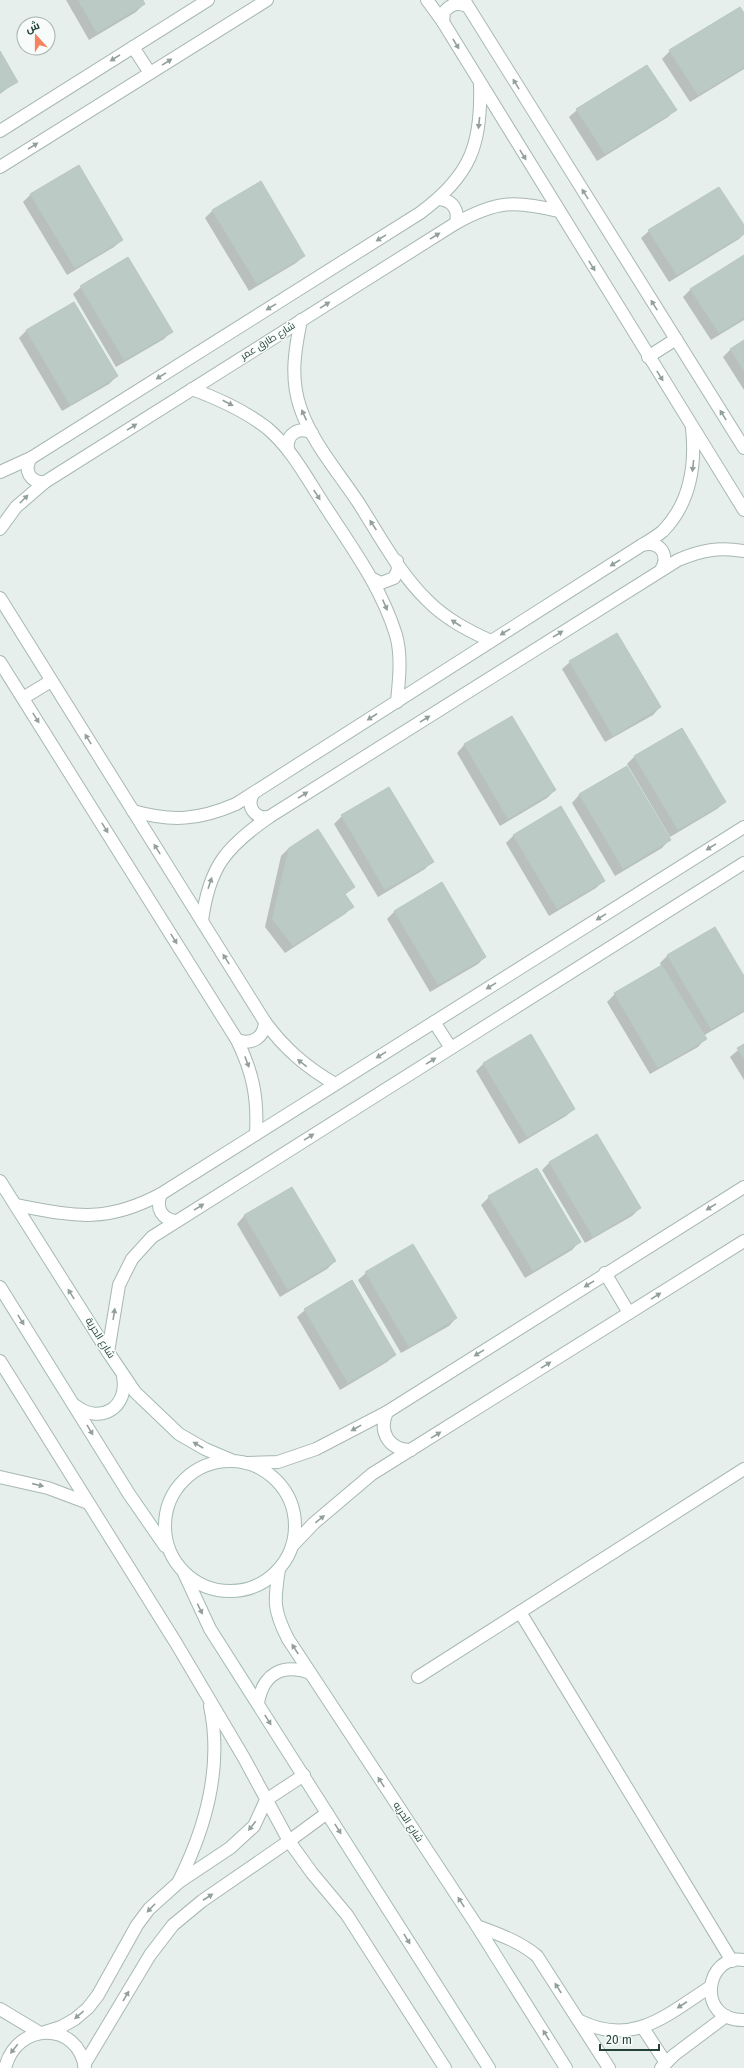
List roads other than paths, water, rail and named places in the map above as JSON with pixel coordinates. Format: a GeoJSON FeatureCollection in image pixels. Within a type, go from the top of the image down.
{"type":"FeatureCollection","features":[{"type":"Feature","properties":{"kind":"street"},"geometry":{"type":"LineString","coordinates":[[0,131],[208,0]]}},
{"type":"Feature","properties":{"kind":"street"},"geometry":{"type":"LineString","coordinates":[[0,167],[267,0]]}},
{"type":"Feature","properties":{"kind":"street"},"geometry":{"type":"LineString","coordinates":[[427,0],[443,22],[648,357],[744,510]]}},
{"type":"Feature","properties":{"kind":"street"},"geometry":{"type":"LineString","coordinates":[[443,22],[444,12],[452,5],[466,3],[744,448]]}},
{"type":"Feature","properties":{"kind":"street"},"geometry":{"type":"LineString","coordinates":[[133,47],[150,73]]}},
{"type":"Feature","properties":{"kind":"street"},"geometry":{"type":"LineString","coordinates":[[0,472],[32,458],[440,199],[457,180],[470,159],[478,135],[481,110],[480,84]]}},
{"type":"Feature","properties":{"kind":"street"},"geometry":{"type":"LineString","coordinates":[[440,199],[450,202],[454,206],[457,217],[456,223]]}},
{"type":"Feature","properties":{"kind":"street","name":"شارع طارق عمر"},"geometry":{"type":"LineString","coordinates":[[0,529],[16,507],[45,482],[456,223],[479,210],[505,204],[531,205],[558,211]]}},
{"type":"Feature","properties":{"kind":"street"},"geometry":{"type":"LineString","coordinates":[[301,320],[295,349],[294,378],[300,407],[312,433],[397,561],[427,600],[446,617],[468,631],[491,641]]}},
{"type":"Feature","properties":{"kind":"street"},"geometry":{"type":"LineString","coordinates":[[648,357],[676,339]]}},
{"type":"Feature","properties":{"kind":"street"},"geometry":{"type":"LineString","coordinates":[[192,389],[219,399],[245,412],[268,429],[288,449],[371,578],[386,606],[396,637],[400,669],[397,702]]}},
{"type":"Feature","properties":{"kind":"street"},"geometry":{"type":"LineString","coordinates":[[133,811],[154,817],[174,819],[196,817],[216,812],[253,794],[642,545],[662,531],[676,514],[686,494],[692,472],[694,450],[692,428]]}},
{"type":"Feature","properties":{"kind":"street"},"geometry":{"type":"LineString","coordinates":[[288,449],[288,440],[294,432],[303,430],[312,433]]}},
{"type":"Feature","properties":{"kind":"street"},"geometry":{"type":"LineString","coordinates":[[32,458],[27,466],[29,475],[36,481],[45,482]]}},
{"type":"Feature","properties":{"kind":"street"},"geometry":{"type":"LineString","coordinates":[[642,545],[649,543],[657,545],[662,550],[665,556],[665,563],[661,570]]}},
{"type":"Feature","properties":{"kind":"street"},"geometry":{"type":"LineString","coordinates":[[202,921],[205,898],[212,877],[222,858],[236,842],[269,817],[678,560],[700,551],[726,548],[744,551]]}},
{"type":"Feature","properties":{"kind":"street"},"geometry":{"type":"LineString","coordinates":[[371,578],[381,583],[394,578],[398,570],[397,561]]}},
{"type":"Feature","properties":{"kind":"street"},"geometry":{"type":"LineString","coordinates":[[0,598],[265,1022],[279,1041],[296,1058],[314,1072],[335,1084]]}},
{"type":"Feature","properties":{"kind":"street"},"geometry":{"type":"LineString","coordinates":[[0,662],[237,1040],[248,1061],[255,1085],[257,1109],[256,1134]]}},
{"type":"Feature","properties":{"kind":"street"},"geometry":{"type":"LineString","coordinates":[[23,698],[51,681]]}},
{"type":"Feature","properties":{"kind":"street"},"geometry":{"type":"LineString","coordinates":[[253,794],[250,803],[252,811],[260,817],[269,817]]}},
{"type":"Feature","properties":{"kind":"street"},"geometry":{"type":"LineString","coordinates":[[16,1205],[71,1216],[94,1216],[118,1212],[140,1205],[161,1194],[744,827]]}},
{"type":"Feature","properties":{"kind":"street"},"geometry":{"type":"LineString","coordinates":[[108,1352],[119,1285],[132,1259],[152,1237],[744,863]]}},
{"type":"Feature","properties":{"kind":"street"},"geometry":{"type":"LineString","coordinates":[[237,1040],[248,1042],[254,1041],[262,1033],[265,1022]]}},
{"type":"Feature","properties":{"kind":"street"},"geometry":{"type":"LineString","coordinates":[[434,1022],[451,1048]]}},
{"type":"Feature","properties":{"kind":"street","name":"شارع الحرية"},"geometry":{"type":"LineString","coordinates":[[0,1181],[135,1392],[179,1434],[206,1449],[234,1461]]}},
{"type":"Feature","properties":{"kind":"street"},"geometry":{"type":"LineString","coordinates":[[169,1552],[165,1539],[166,1513],[176,1488],[185,1478],[207,1465],[234,1461],[247,1463],[278,1462],[316,1449],[387,1412],[605,1273],[744,1187]]}},
{"type":"Feature","properties":{"kind":"street"},"geometry":{"type":"LineString","coordinates":[[161,1194],[158,1205],[162,1215],[171,1220],[177,1221]]}},
{"type":"Feature","properties":{"kind":"street"},"geometry":{"type":"LineString","coordinates":[[184,1574],[206,1587],[232,1592],[258,1585],[279,1569],[292,1546],[314,1523],[372,1474],[744,1241]]}},
{"type":"Feature","properties":{"kind":"street"},"geometry":{"type":"LineString","coordinates":[[605,1273],[629,1313]]}},
{"type":"Feature","properties":{"kind":"street"},"geometry":{"type":"LineString","coordinates":[[0,1287],[75,1405],[129,1494],[184,1574],[210,1629],[489,2068]]}},
{"type":"Feature","properties":{"kind":"street"},"geometry":{"type":"LineString","coordinates":[[0,1361],[208,1697],[289,1841],[347,1915],[445,2068]]}},
{"type":"Feature","properties":{"kind":"street"},"geometry":{"type":"LineString","coordinates":[[75,1405],[82,1411],[92,1414],[111,1410],[119,1403],[123,1394],[125,1385],[123,1375]]}},
{"type":"Feature","properties":{"kind":"street"},"geometry":{"type":"LineString","coordinates":[[387,1412],[383,1427],[389,1442],[395,1447],[411,1450]]}},
{"type":"Feature","properties":{"kind":"street"},"geometry":{"type":"LineString","coordinates":[[247,1463],[270,1475],[287,1495],[295,1520],[292,1546]]}},
{"type":"Feature","properties":{"kind":"street"},"geometry":{"type":"LineString","coordinates":[[418,1677],[744,1469]]}},
{"type":"Feature","properties":{"kind":"street"},"geometry":{"type":"LineString","coordinates":[[0,1477],[48,1488],[88,1503]]}},
{"type":"Feature","properties":{"kind":"street","name":"شارع الحريه"},"geometry":{"type":"LineString","coordinates":[[279,1569],[275,1594],[277,1618],[310,1673],[477,1926],[566,2068]]}},
{"type":"Feature","properties":{"kind":"street"},"geometry":{"type":"LineString","coordinates":[[520,1612],[738,1961],[717,1970],[710,1986],[713,2004],[719,2011],[726,2016],[744,2020]]}},
{"type":"Feature","properties":{"kind":"street"},"geometry":{"type":"LineString","coordinates":[[258,1704],[260,1692],[266,1681],[275,1673],[286,1669],[298,1669],[310,1673]]}},
{"type":"Feature","properties":{"kind":"street"},"geometry":{"type":"LineString","coordinates":[[179,1882],[193,1854],[211,1792],[215,1728],[208,1697]]}},
{"type":"Feature","properties":{"kind":"street"},"geometry":{"type":"LineString","coordinates":[[4,2068],[12,2049],[20,2041],[30,2035],[42,2033],[75,2019],[88,2008],[98,1994],[137,1925],[149,1909],[179,1882],[230,1848],[254,1826],[266,1800],[304,1775]]}},
{"type":"Feature","properties":{"kind":"street"},"geometry":{"type":"LineString","coordinates":[[85,2067],[150,1955],[173,1925],[202,1901],[327,1813]]}},
{"type":"Feature","properties":{"kind":"street"},"geometry":{"type":"LineString","coordinates":[[477,1926],[514,1940],[525,1946],[537,1956],[609,2068]]}},
{"type":"Feature","properties":{"kind":"street"},"geometry":{"type":"LineString","coordinates":[[580,2021],[591,2027],[617,2032],[643,2028],[655,2022],[710,1986]]}},
{"type":"Feature","properties":{"kind":"street"},"geometry":{"type":"LineString","coordinates":[[0,2009],[42,2033],[66,2038],[74,2045],[85,2067]]}},
{"type":"Feature","properties":{"kind":"street"},"geometry":{"type":"LineString","coordinates":[[643,2028],[664,2065],[726,2016]]}},
{"type":"Feature","properties":{"kind":"street"},"geometry":{"type":"LineString","coordinates":[[0,2062],[4,2068]]}}]}
